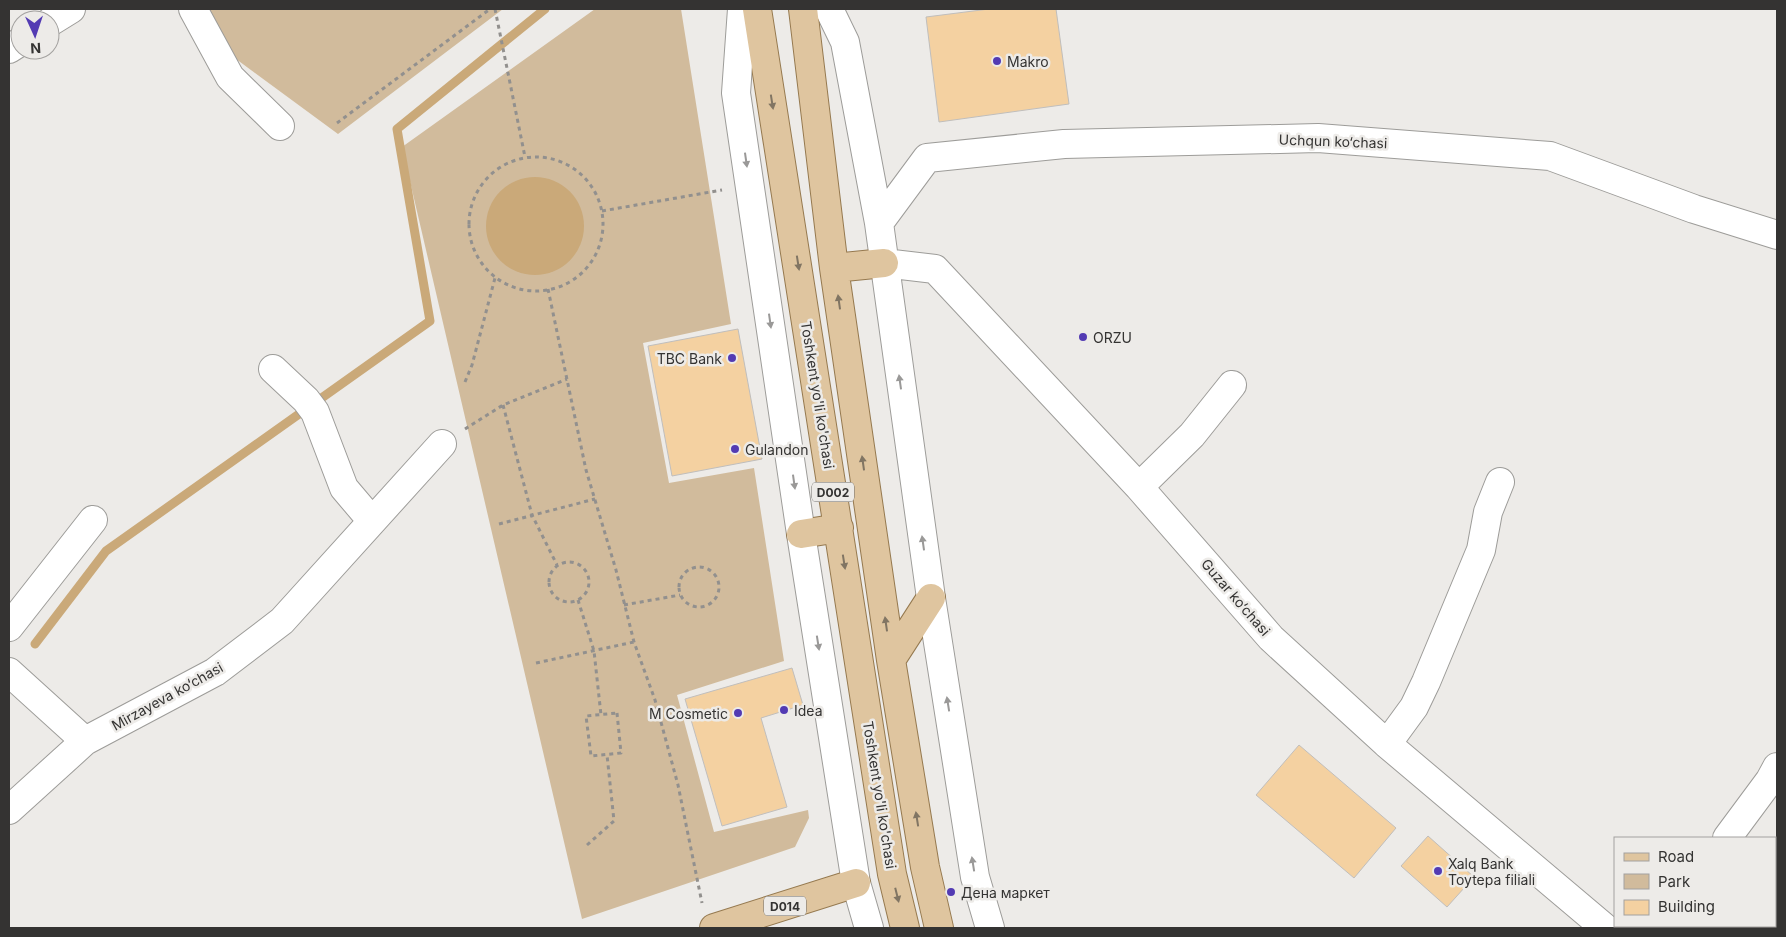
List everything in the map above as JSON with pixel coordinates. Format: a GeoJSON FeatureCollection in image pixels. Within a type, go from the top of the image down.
{"type":"FeatureCollection","features":[{"type":"Feature","properties":{"kind":"main road","name":"Toshkent yo'li ko'chasi"},"geometry":{"type":"LineString","coordinates":[[758,9],[892,874],[905,928]]}},
{"type":"Feature","properties":{"kind":"main road","name":"D002"},"geometry":{"type":"LineString","coordinates":[[803,9],[834,268],[891,660],[924,867],[939,928]]}},
{"type":"Feature","properties":{"kind":"main road"},"geometry":{"type":"LineString","coordinates":[[834,268],[884,263]]}},
{"type":"Feature","properties":{"kind":"main road"},"geometry":{"type":"LineString","coordinates":[[801,534],[839,528]]}},
{"type":"Feature","properties":{"kind":"main road"},"geometry":{"type":"LineString","coordinates":[[891,660],[931,598]]}},
{"type":"Feature","properties":{"kind":"main road","name":"D014"},"geometry":{"type":"LineString","coordinates":[[709,919],[856,883]]}},
{"type":"Feature","properties":{"kind":"street"},"geometry":{"type":"LineString","coordinates":[[60,16],[71,9]]}},
{"type":"Feature","properties":{"kind":"street"},"geometry":{"type":"LineString","coordinates":[[193,9],[230,77],[280,126]]}},
{"type":"Feature","properties":{"kind":"street"},"geometry":{"type":"LineString","coordinates":[[742,9],[736,93],[801,534],[856,883],[869,928]]}},
{"type":"Feature","properties":{"kind":"street"},"geometry":{"type":"LineString","coordinates":[[829,9],[845,42],[879,223],[931,598],[975,877],[990,928]]}},
{"type":"Feature","properties":{"kind":"street","name":"Uchqun ko‘chasi"},"geometry":{"type":"LineString","coordinates":[[879,223],[927,158],[1064,144],[1318,138],[1550,156],[1694,209],[1777,235]]}},
{"type":"Feature","properties":{"kind":"street","name":"Guzar ko‘chasi"},"geometry":{"type":"LineString","coordinates":[[884,263],[935,269],[1139,487],[1271,638],[1388,744],[1605,928]]}},
{"type":"Feature","properties":{"kind":"street"},"geometry":{"type":"LineString","coordinates":[[273,369],[306,400],[315,412],[344,488],[372,521]]}},
{"type":"Feature","properties":{"kind":"street"},"geometry":{"type":"LineString","coordinates":[[1139,487],[1192,435],[1232,385]]}},
{"type":"Feature","properties":{"kind":"street","name":"Mirzayeva ko‘chasi"},"geometry":{"type":"LineString","coordinates":[[9,810],[85,741],[215,672],[282,621],[442,444]]}},
{"type":"Feature","properties":{"kind":"street"},"geometry":{"type":"LineString","coordinates":[[1388,744],[1414,707],[1426,682],[1481,550],[1488,512],[1500,482]]}},
{"type":"Feature","properties":{"kind":"street"},"geometry":{"type":"LineString","coordinates":[[9,626],[92,520]]}},
{"type":"Feature","properties":{"kind":"street"},"geometry":{"type":"LineString","coordinates":[[9,672],[85,741]]}},
{"type":"Feature","properties":{"kind":"street"},"geometry":{"type":"LineString","coordinates":[[1728,837],[1770,780],[1777,767]]}},
{"type":"Feature","properties":{"kind":"path"},"geometry":{"type":"LineString","coordinates":[[337,123],[490,9]]}},
{"type":"Feature","properties":{"kind":"path"},"geometry":{"type":"LineString","coordinates":[[495,9],[526,157]]}},
{"type":"Feature","properties":{"kind":"path"},"geometry":{"type":"LineString","coordinates":[[526,157],[547,157],[568,164],[586,178],[598,196],[602,210],[604,217],[602,239],[594,259],[579,276],[560,287],[538,291],[516,288],[495,278],[480,261],[471,240],[469,218],[474,196],[487,178],[505,164],[526,157]]}},
{"type":"Feature","properties":{"kind":"path"},"geometry":{"type":"LineString","coordinates":[[602,210],[725,190]]}},
{"type":"Feature","properties":{"kind":"path"},"geometry":{"type":"LineString","coordinates":[[464,382],[472,365],[495,278]]}},
{"type":"Feature","properties":{"kind":"path"},"geometry":{"type":"LineString","coordinates":[[548,289],[586,470],[616,570],[634,642],[655,700],[678,785],[709,919]]}},
{"type":"Feature","properties":{"kind":"path"},"geometry":{"type":"LineString","coordinates":[[442,444],[503,405],[567,379]]}},
{"type":"Feature","properties":{"kind":"path"},"geometry":{"type":"LineString","coordinates":[[503,405],[532,515],[557,565]]}},
{"type":"Feature","properties":{"kind":"path"},"geometry":{"type":"LineString","coordinates":[[499,524],[595,500]]}},
{"type":"Feature","properties":{"kind":"path"},"geometry":{"type":"LineString","coordinates":[[570,562],[582,566],[586,572],[589,578],[587,590],[578,600],[565,602],[558,599],[550,589],[549,575],[557,565],[570,562]]}},
{"type":"Feature","properties":{"kind":"path"},"geometry":{"type":"LineString","coordinates":[[694,568],[707,568],[719,583],[717,596],[708,605],[702,607],[689,605],[680,595],[679,582],[682,575],[694,568]]}},
{"type":"Feature","properties":{"kind":"path"},"geometry":{"type":"LineString","coordinates":[[624,604],[680,595]]}},
{"type":"Feature","properties":{"kind":"path"},"geometry":{"type":"LineString","coordinates":[[578,600],[594,651],[601,715]]}},
{"type":"Feature","properties":{"kind":"path"},"geometry":{"type":"LineString","coordinates":[[536,663],[634,642]]}},
{"type":"Feature","properties":{"kind":"path"},"geometry":{"type":"LineString","coordinates":[[617,713],[621,753],[607,755],[591,756],[586,716],[617,713]]}},
{"type":"Feature","properties":{"kind":"path"},"geometry":{"type":"LineString","coordinates":[[587,845],[614,821],[607,755]]}},
{"type":"Feature","properties":{"kind":"green space"},"geometry":{"type":"Polygon","coordinates":[[[201,9],[503,9],[338,134],[232,56],[201,9]]]}},
{"type":"Feature","properties":{"kind":"green space"},"geometry":{"type":"Polygon","coordinates":[[[595,9],[681,9],[731,324],[643,343],[669,483],[754,468],[784,661],[677,695],[714,832],[808,810],[809,818],[795,847],[582,919],[402,147],[595,9]]]}},
{"type":"Feature","properties":{"kind":"shaded area"},"geometry":{"type":"Polygon","coordinates":[[[535,177],[554,181],[569,192],[580,207],[584,226],[580,245],[569,260],[554,271],[535,275],[516,271],[501,260],[490,245],[486,226],[490,207],[501,192],[516,181],[535,177]]]}},
{"type":"Feature","properties":{"kind":"building","name":"Makro"},"geometry":{"type":"Polygon","coordinates":[[[989,9],[1056,9],[1069,104],[939,122],[926,17],[989,9]]]}},
{"type":"Feature","properties":{"kind":"building"},"geometry":{"type":"Polygon","coordinates":[[[738,329],[762,459],[672,476],[648,346],[738,329]]]}},
{"type":"Feature","properties":{"kind":"building"},"geometry":{"type":"Polygon","coordinates":[[[792,668],[803,705],[761,718],[787,807],[722,826],[685,699],[792,668]]]}},
{"type":"Feature","properties":{"kind":"building"},"geometry":{"type":"Polygon","coordinates":[[[1299,745],[1396,828],[1354,878],[1256,795],[1299,745]]]}},
{"type":"Feature","properties":{"kind":"building","name":"Xalq Bank Toytepa filiali"},"geometry":{"type":"Polygon","coordinates":[[[1428,836],[1474,877],[1447,907],[1401,866],[1428,836]]]}},
{"type":"Feature","properties":{"kind":"waterway"},"geometry":{"type":"LineString","coordinates":[[35,644],[106,551],[430,321],[397,129],[545,9]]}},
{"type":"Feature","properties":{"kind":"place","name":"Makro"},"geometry":{"type":"Point","coordinates":[997,61]}},
{"type":"Feature","properties":{"kind":"place","name":"ORZU"},"geometry":{"type":"Point","coordinates":[1083,337]}},
{"type":"Feature","properties":{"kind":"place","name":"TBC Bank"},"geometry":{"type":"Point","coordinates":[732,358]}},
{"type":"Feature","properties":{"kind":"place","name":"Gulandon"},"geometry":{"type":"Point","coordinates":[735,449]}},
{"type":"Feature","properties":{"kind":"place","name":"Idea"},"geometry":{"type":"Point","coordinates":[784,710]}},
{"type":"Feature","properties":{"kind":"place","name":"M Cosmetic"},"geometry":{"type":"Point","coordinates":[738,713]}},
{"type":"Feature","properties":{"kind":"place","name":"Xalq Bank Toytepa filiali"},"geometry":{"type":"Point","coordinates":[1438,871]}},
{"type":"Feature","properties":{"kind":"place","name":"Дена маркет"},"geometry":{"type":"Point","coordinates":[951,892]}}]}
